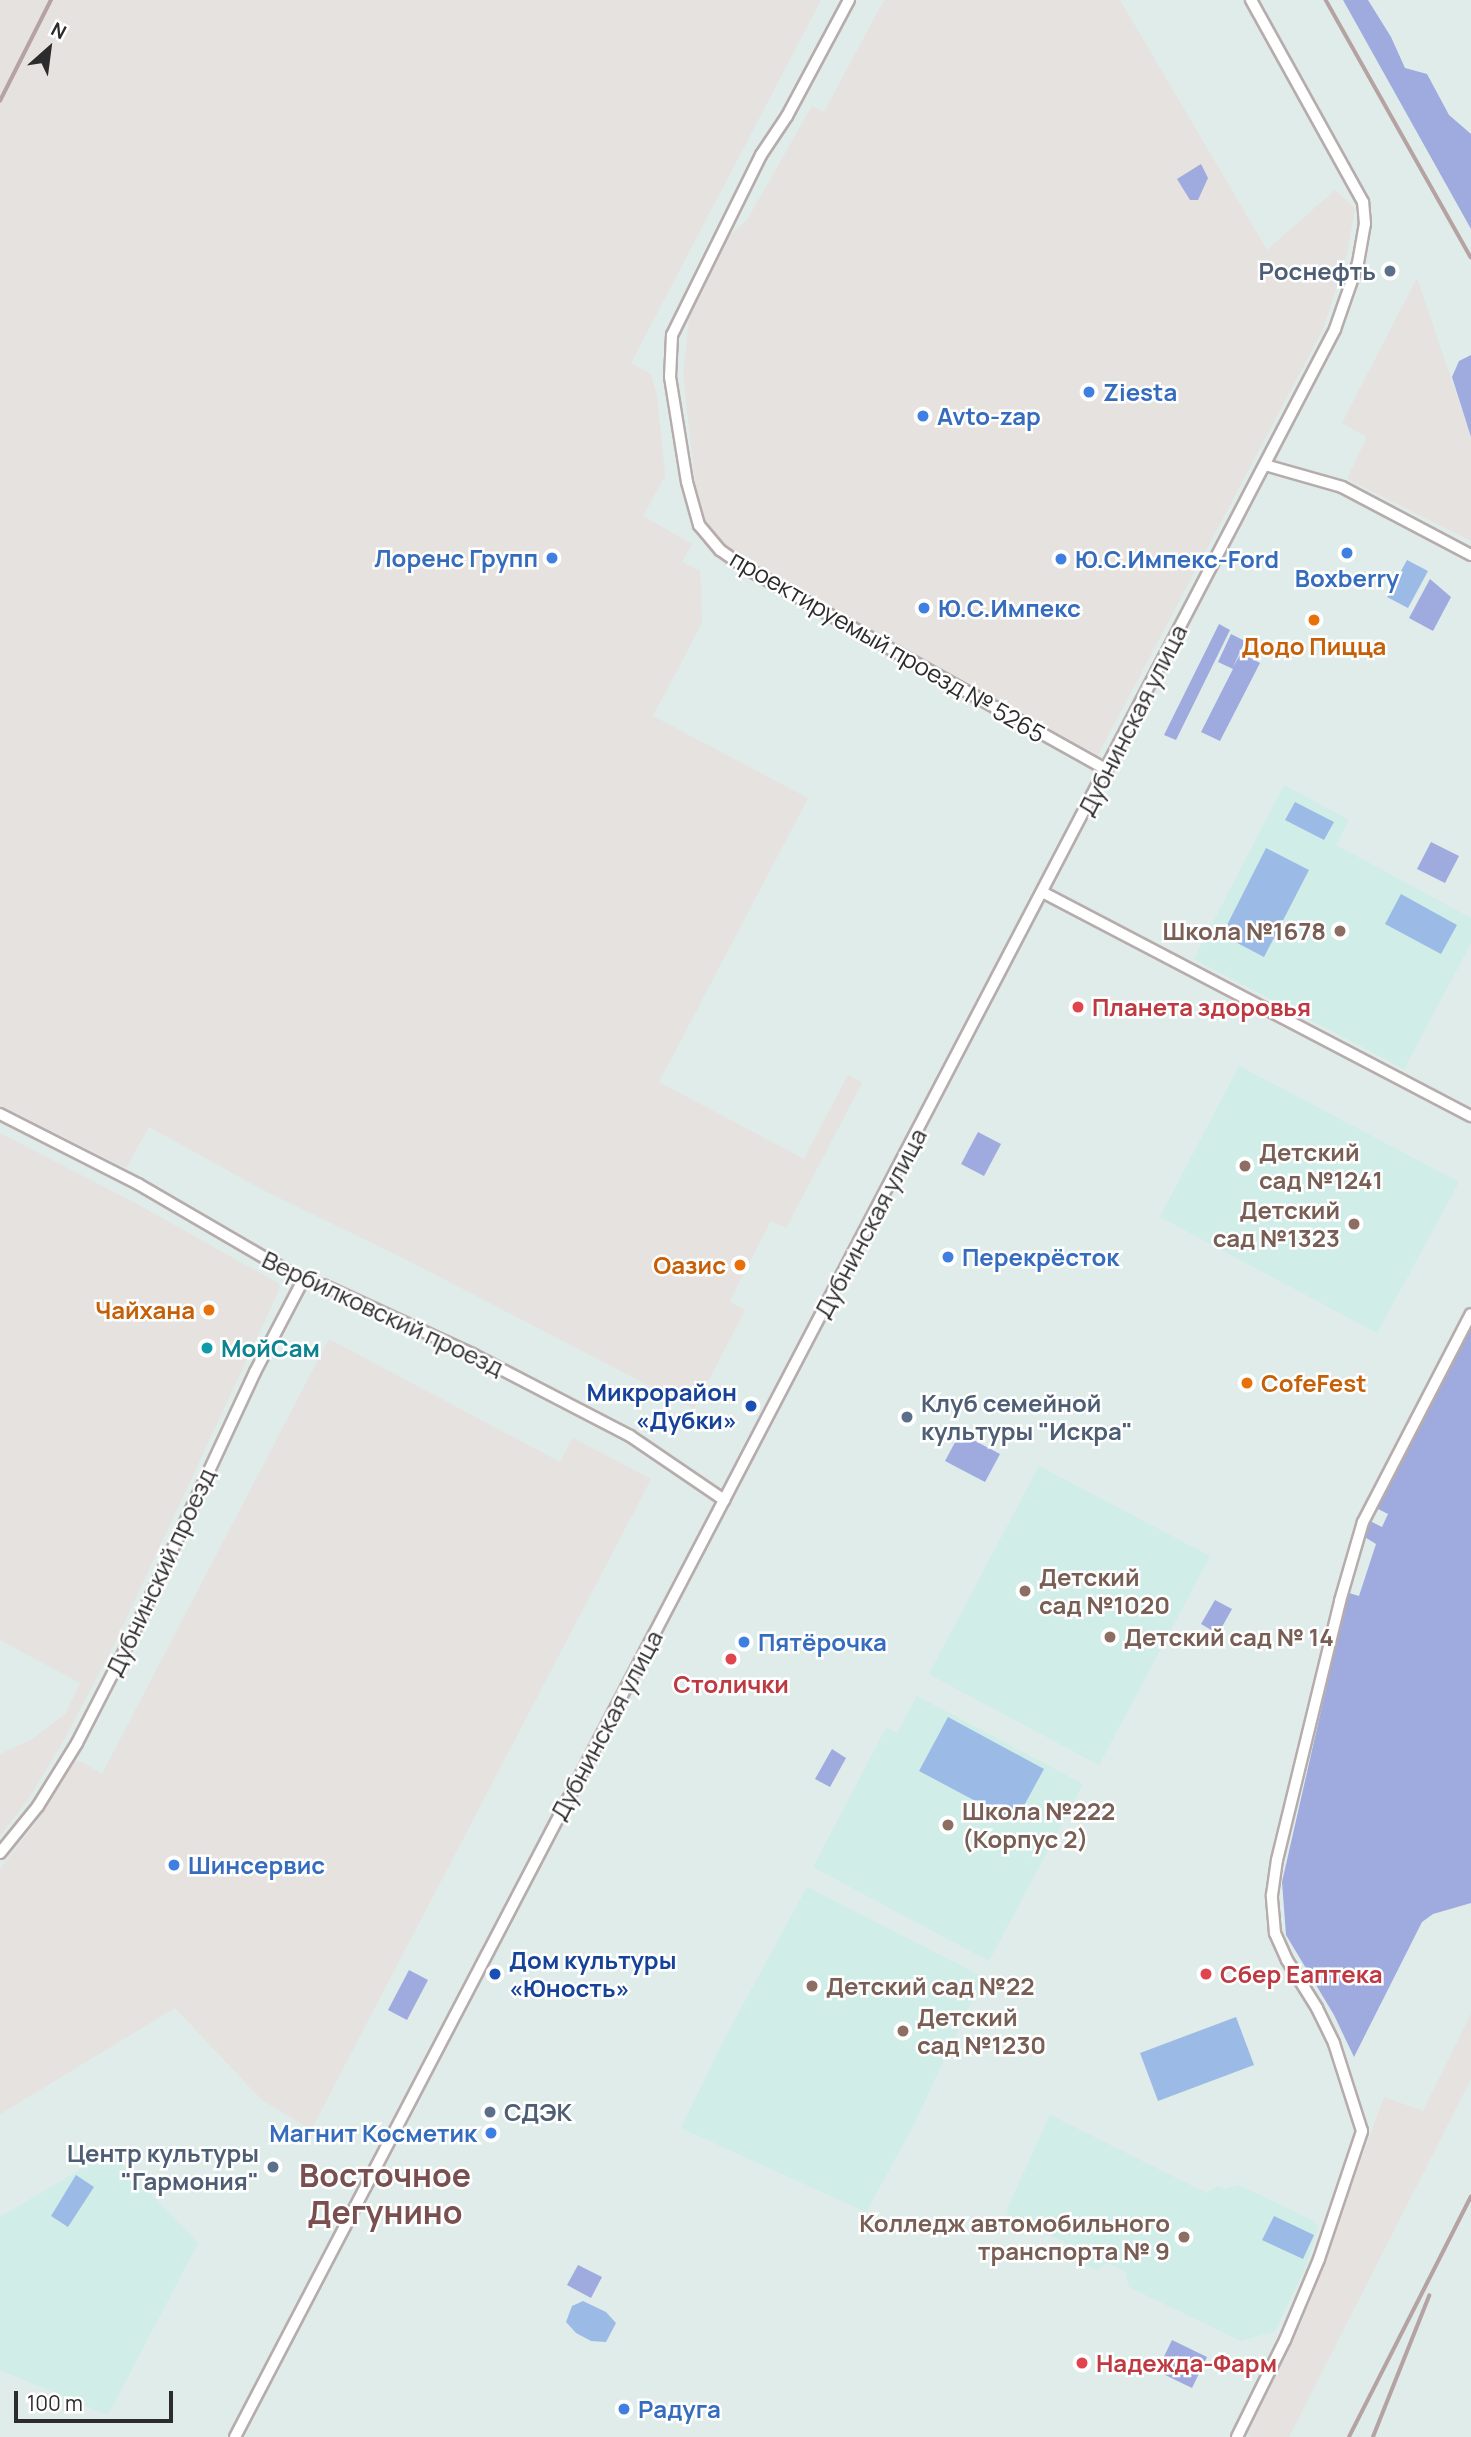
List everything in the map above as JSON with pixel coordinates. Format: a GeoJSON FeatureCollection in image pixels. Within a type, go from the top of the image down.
{"type":"FeatureCollection","features":[{"type":"Feature","properties":{"kind":"street","name":"проектируемый проезд № 5265"},"geometry":{"type":"LineString","coordinates":[[849,0],[787,116],[761,155],[672,335],[670,377],[687,482],[699,524],[720,550],[744,567],[1107,771]]}},
{"type":"Feature","properties":{"kind":"street","name":"Дубнинская улица"},"geometry":{"type":"LineString","coordinates":[[235,2437],[1044,893],[1341,316],[1357,263],[1365,212],[1363,202],[1251,0]]}},
{"type":"Feature","properties":{"kind":"street"},"geometry":{"type":"LineString","coordinates":[[1265,464],[1342,487],[1471,555]]}},
{"type":"Feature","properties":{"kind":"street"},"geometry":{"type":"LineString","coordinates":[[1044,893],[1471,1116]]}},
{"type":"Feature","properties":{"kind":"street","name":"Вербилковский проезд"},"geometry":{"type":"LineString","coordinates":[[0,1115],[138,1184],[303,1280],[351,1297],[520,1378],[655,1451],[724,1500]]}},
{"type":"Feature","properties":{"kind":"street","name":"Дубнинский проезд"},"geometry":{"type":"LineString","coordinates":[[0,1853],[38,1806],[76,1743],[132,1636],[255,1372],[303,1280]]}},
{"type":"Feature","properties":{"kind":"street"},"geometry":{"type":"LineString","coordinates":[[1237,2437],[1285,2340],[1314,2272],[1362,2131],[1334,2043],[1317,2008],[1287,1960],[1275,1933],[1272,1895],[1277,1860],[1340,1601],[1363,1522],[1471,1314]]}},
{"type":"Feature","properties":{"kind":"shaded area"},"geometry":{"type":"Polygon","coordinates":[[[0,0],[821,0],[631,363],[651,374],[657,396],[665,476],[643,516],[692,544],[682,562],[700,571],[701,582],[702,623],[653,716],[808,798],[659,1082],[804,1159],[848,1075],[862,1083],[786,1228],[771,1221],[738,1284],[730,1302],[745,1310],[694,1409],[409,1261],[267,1192],[149,1127],[126,1168],[0,1105],[0,0]]]}},
{"type":"Feature","properties":{"kind":"shaded area"},"geometry":{"type":"Polygon","coordinates":[[[884,0],[1120,0],[1267,250],[1335,190],[1355,208],[1347,255],[1323,329],[1098,755],[743,561],[719,542],[702,515],[696,491],[683,373],[690,311],[730,235],[747,220],[812,106],[824,112],[884,0]]]}},
{"type":"Feature","properties":{"kind":"shaded area"},"geometry":{"type":"Polygon","coordinates":[[[1343,0],[1368,0],[1391,37],[1405,68],[1427,74],[1449,115],[1471,134],[1471,229],[1343,0]]]}},
{"type":"Feature","properties":{"kind":"shaded area"},"geometry":{"type":"Polygon","coordinates":[[[1201,164],[1208,178],[1198,200],[1190,200],[1177,179],[1201,164]]]}},
{"type":"Feature","properties":{"kind":"shaded area"},"geometry":{"type":"Polygon","coordinates":[[[1417,278],[1471,437],[1471,541],[1347,479],[1367,437],[1342,423],[1417,278]]]}},
{"type":"Feature","properties":{"kind":"shaded area"},"geometry":{"type":"Polygon","coordinates":[[[1471,355],[1471,437],[1452,377],[1459,361],[1471,355]]]}},
{"type":"Feature","properties":{"kind":"shaded area"},"geometry":{"type":"Polygon","coordinates":[[[1407,560],[1428,571],[1408,608],[1387,597],[1407,560]]]}},
{"type":"Feature","properties":{"kind":"shaded area"},"geometry":{"type":"Polygon","coordinates":[[[1430,579],[1451,597],[1433,631],[1409,618],[1430,579]]]}},
{"type":"Feature","properties":{"kind":"shaded area"},"geometry":{"type":"Polygon","coordinates":[[[1219,624],[1230,630],[1176,740],[1164,735],[1219,624]]]}},
{"type":"Feature","properties":{"kind":"shaded area"},"geometry":{"type":"Polygon","coordinates":[[[1231,634],[1245,641],[1233,667],[1241,653],[1260,663],[1220,741],[1201,732],[1233,669],[1218,662],[1231,634]]]}},
{"type":"Feature","properties":{"kind":"shaded area","name":"Школа №1678"},"geometry":{"type":"Polygon","coordinates":[[[1284,785],[1349,820],[1336,845],[1471,918],[1471,943],[1404,1069],[1194,959],[1284,785]]]}},
{"type":"Feature","properties":{"kind":"shaded area"},"geometry":{"type":"Polygon","coordinates":[[[1295,802],[1334,822],[1324,840],[1285,820],[1295,802]]]}},
{"type":"Feature","properties":{"kind":"shaded area"},"geometry":{"type":"Polygon","coordinates":[[[1431,842],[1459,856],[1445,883],[1417,869],[1431,842]]]}},
{"type":"Feature","properties":{"kind":"shaded area"},"geometry":{"type":"Polygon","coordinates":[[[1266,848],[1309,870],[1264,957],[1222,935],[1266,848]]]}},
{"type":"Feature","properties":{"kind":"shaded area"},"geometry":{"type":"Polygon","coordinates":[[[1401,894],[1457,925],[1441,954],[1385,924],[1401,894]]]}},
{"type":"Feature","properties":{"kind":"shaded area"},"geometry":{"type":"Polygon","coordinates":[[[1239,1066],[1459,1182],[1377,1333],[1160,1217],[1239,1066]]]}},
{"type":"Feature","properties":{"kind":"shaded area"},"geometry":{"type":"Polygon","coordinates":[[[978,1132],[1001,1144],[984,1176],[961,1164],[978,1132]]]}},
{"type":"Feature","properties":{"kind":"shaded area"},"geometry":{"type":"Polygon","coordinates":[[[0,1133],[137,1204],[278,1283],[280,1288],[115,1643],[64,1740],[27,1801],[0,1836],[0,1754],[33,1739],[66,1713],[80,1683],[0,1640],[0,1133]]]}},
{"type":"Feature","properties":{"kind":"shaded area"},"geometry":{"type":"Polygon","coordinates":[[[1471,1321],[1471,1903],[1433,1914],[1422,1922],[1354,2057],[1334,2015],[1286,1935],[1282,1882],[1349,1593],[1359,1596],[1376,1544],[1363,1536],[1368,1520],[1382,1527],[1388,1514],[1374,1507],[1471,1321]]]}},
{"type":"Feature","properties":{"kind":"shaded area"},"geometry":{"type":"Polygon","coordinates":[[[329,1339],[560,1462],[573,1438],[651,1479],[311,2130],[261,2099],[175,2008],[0,2114],[0,1869],[41,1816],[72,1761],[82,1762],[102,1774],[329,1339]]]}},
{"type":"Feature","properties":{"kind":"shaded area"},"geometry":{"type":"Polygon","coordinates":[[[960,1433],[1000,1454],[985,1482],[945,1461],[960,1433]]]}},
{"type":"Feature","properties":{"kind":"shaded area"},"geometry":{"type":"Polygon","coordinates":[[[1039,1466],[1210,1556],[1099,1765],[929,1674],[1039,1466]]]}},
{"type":"Feature","properties":{"kind":"shaded area"},"geometry":{"type":"Polygon","coordinates":[[[1215,1600],[1232,1609],[1218,1634],[1201,1624],[1215,1600]]]}},
{"type":"Feature","properties":{"kind":"shaded area","name":"Школа №222 (Корпус 2)"},"geometry":{"type":"Polygon","coordinates":[[[917,1696],[1083,1784],[989,1961],[813,1867],[886,1728],[897,1733],[917,1696]]]}},
{"type":"Feature","properties":{"kind":"shaded area"},"geometry":{"type":"Polygon","coordinates":[[[948,1717],[1044,1769],[1015,1822],[919,1771],[948,1717]]]}},
{"type":"Feature","properties":{"kind":"shaded area"},"geometry":{"type":"Polygon","coordinates":[[[832,1749],[846,1758],[830,1787],[815,1779],[832,1749]]]}},
{"type":"Feature","properties":{"kind":"shaded area"},"geometry":{"type":"Polygon","coordinates":[[[807,1887],[983,1977],[912,2128],[866,2212],[681,2128],[725,2038],[807,1887]]]}},
{"type":"Feature","properties":{"kind":"shaded area"},"geometry":{"type":"Polygon","coordinates":[[[409,1970],[428,1980],[407,2020],[388,2010],[409,1970]]]}},
{"type":"Feature","properties":{"kind":"shaded area"},"geometry":{"type":"Polygon","coordinates":[[[1471,2014],[1471,2079],[1289,2437],[1251,2437],[1244,2433],[1301,2324],[1384,2097],[1423,2111],[1471,2014]]]}},
{"type":"Feature","properties":{"kind":"shaded area"},"geometry":{"type":"Polygon","coordinates":[[[1236,2017],[1254,2065],[1158,2101],[1140,2053],[1236,2017]]]}},
{"type":"Feature","properties":{"kind":"shaded area","name":"Колледж автомобильного транспорта № 9"},"geometry":{"type":"Polygon","coordinates":[[[1050,2115],[1206,2193],[1218,2186],[1225,2189],[1239,2185],[1313,2221],[1318,2227],[1307,2264],[1275,2331],[1241,2341],[1129,2287],[1125,2271],[1107,2263],[1097,2270],[1085,2265],[1089,2256],[1008,2216],[1007,2209],[1050,2115]]]}},
{"type":"Feature","properties":{"kind":"shaded area"},"geometry":{"type":"Polygon","coordinates":[[[110,2152],[198,2243],[108,2415],[0,2370],[0,2217],[110,2152]]]}},
{"type":"Feature","properties":{"kind":"shaded area"},"geometry":{"type":"Polygon","coordinates":[[[76,2175],[94,2187],[68,2227],[51,2216],[76,2175]]]}},
{"type":"Feature","properties":{"kind":"shaded area"},"geometry":{"type":"Polygon","coordinates":[[[1274,2216],[1314,2235],[1303,2259],[1262,2240],[1274,2216]]]}},
{"type":"Feature","properties":{"kind":"shaded area"},"geometry":{"type":"Polygon","coordinates":[[[578,2265],[602,2277],[591,2298],[567,2285],[578,2265]]]}},
{"type":"Feature","properties":{"kind":"shaded area"},"geometry":{"type":"Polygon","coordinates":[[[583,2301],[606,2312],[616,2323],[606,2342],[591,2341],[576,2333],[566,2322],[572,2306],[583,2301]]]}},
{"type":"Feature","properties":{"kind":"shaded area"},"geometry":{"type":"Polygon","coordinates":[[[1172,2340],[1207,2357],[1192,2388],[1157,2371],[1172,2340]]]}},
{"type":"Feature","properties":{"kind":"railway"},"geometry":{"type":"LineString","coordinates":[[0,101],[51,0]]}},
{"type":"Feature","properties":{"kind":"railway"},"geometry":{"type":"LineString","coordinates":[[1326,0],[1471,257]]}},
{"type":"Feature","properties":{"kind":"railway"},"geometry":{"type":"LineString","coordinates":[[1349,2437],[1471,2197]]}},
{"type":"Feature","properties":{"kind":"railway"},"geometry":{"type":"LineString","coordinates":[[1373,2437],[1429,2296]]}},
{"type":"Feature","properties":{"kind":"place","name":"Роснефть"},"geometry":{"type":"Point","coordinates":[1390,271]}},
{"type":"Feature","properties":{"kind":"place","name":"Ziesta"},"geometry":{"type":"Point","coordinates":[1089,392]}},
{"type":"Feature","properties":{"kind":"place","name":"Avto-zap"},"geometry":{"type":"Point","coordinates":[923,416]}},
{"type":"Feature","properties":{"kind":"place","name":"Boxberry"},"geometry":{"type":"Point","coordinates":[1347,553]}},
{"type":"Feature","properties":{"kind":"place","name":"Лоренс Групп"},"geometry":{"type":"Point","coordinates":[552,558]}},
{"type":"Feature","properties":{"kind":"place","name":"Ю.С.Импекс-Ford"},"geometry":{"type":"Point","coordinates":[1061,559]}},
{"type":"Feature","properties":{"kind":"place","name":"Ю.С.Импекс"},"geometry":{"type":"Point","coordinates":[924,608]}},
{"type":"Feature","properties":{"kind":"place","name":"Додо Пицца"},"geometry":{"type":"Point","coordinates":[1314,620]}},
{"type":"Feature","properties":{"kind":"place","name":"Школа №1678"},"geometry":{"type":"Point","coordinates":[1340,931]}},
{"type":"Feature","properties":{"kind":"place","name":"Планета здоровья"},"geometry":{"type":"Point","coordinates":[1078,1007]}},
{"type":"Feature","properties":{"kind":"place","name":"Детский сад №1241"},"geometry":{"type":"Point","coordinates":[1245,1166]}},
{"type":"Feature","properties":{"kind":"place","name":"Детский сад №1323"},"geometry":{"type":"Point","coordinates":[1354,1224]}},
{"type":"Feature","properties":{"kind":"place","name":"Перекрёсток"},"geometry":{"type":"Point","coordinates":[948,1257]}},
{"type":"Feature","properties":{"kind":"place","name":"Оазис"},"geometry":{"type":"Point","coordinates":[740,1265]}},
{"type":"Feature","properties":{"kind":"place","name":"Чайхана"},"geometry":{"type":"Point","coordinates":[209,1310]}},
{"type":"Feature","properties":{"kind":"place","name":"МойСам"},"geometry":{"type":"Point","coordinates":[207,1348]}},
{"type":"Feature","properties":{"kind":"place","name":"CofeFest"},"geometry":{"type":"Point","coordinates":[1247,1383]}},
{"type":"Feature","properties":{"kind":"place","name":"Микрорайон «Дубки»"},"geometry":{"type":"Point","coordinates":[751,1406]}},
{"type":"Feature","properties":{"kind":"place","name":"Клуб семейной культуры \"Искра\""},"geometry":{"type":"Point","coordinates":[907,1417]}},
{"type":"Feature","properties":{"kind":"place","name":"Детский сад №1020"},"geometry":{"type":"Point","coordinates":[1025,1591]}},
{"type":"Feature","properties":{"kind":"place","name":"Детский сад № 14"},"geometry":{"type":"Point","coordinates":[1110,1637]}},
{"type":"Feature","properties":{"kind":"place","name":"Пятёрочка"},"geometry":{"type":"Point","coordinates":[744,1642]}},
{"type":"Feature","properties":{"kind":"place","name":"Столички"},"geometry":{"type":"Point","coordinates":[731,1659]}},
{"type":"Feature","properties":{"kind":"place","name":"Школа №222 (Корпус 2)"},"geometry":{"type":"Point","coordinates":[948,1825]}},
{"type":"Feature","properties":{"kind":"place","name":"Шинсервис"},"geometry":{"type":"Point","coordinates":[174,1865]}},
{"type":"Feature","properties":{"kind":"place","name":"Дом культуры «Юность»"},"geometry":{"type":"Point","coordinates":[495,1974]}},
{"type":"Feature","properties":{"kind":"place","name":"Сбер Еаптека"},"geometry":{"type":"Point","coordinates":[1206,1974]}},
{"type":"Feature","properties":{"kind":"place","name":"Детский сад №22"},"geometry":{"type":"Point","coordinates":[812,1986]}},
{"type":"Feature","properties":{"kind":"place","name":"Детский сад №1230"},"geometry":{"type":"Point","coordinates":[903,2031]}},
{"type":"Feature","properties":{"kind":"place","name":"СДЭК"},"geometry":{"type":"Point","coordinates":[490,2112]}},
{"type":"Feature","properties":{"kind":"place","name":"Магнит Косметик"},"geometry":{"type":"Point","coordinates":[491,2133]}},
{"type":"Feature","properties":{"kind":"place","name":"Центр культуры \"Гармония\""},"geometry":{"type":"Point","coordinates":[273,2167]}},
{"type":"Feature","properties":{"kind":"place","name":"Колледж автомобильного транспорта № 9"},"geometry":{"type":"Point","coordinates":[1184,2237]}},
{"type":"Feature","properties":{"kind":"place","name":"Надежда-Фарм"},"geometry":{"type":"Point","coordinates":[1082,2363]}},
{"type":"Feature","properties":{"kind":"place","name":"Радуга"},"geometry":{"type":"Point","coordinates":[624,2409]}},
{"type":"Feature","properties":{"kind":"district","name":"Восточное Дегунино"},"geometry":{"type":"Point","coordinates":[385,2194]}}]}
